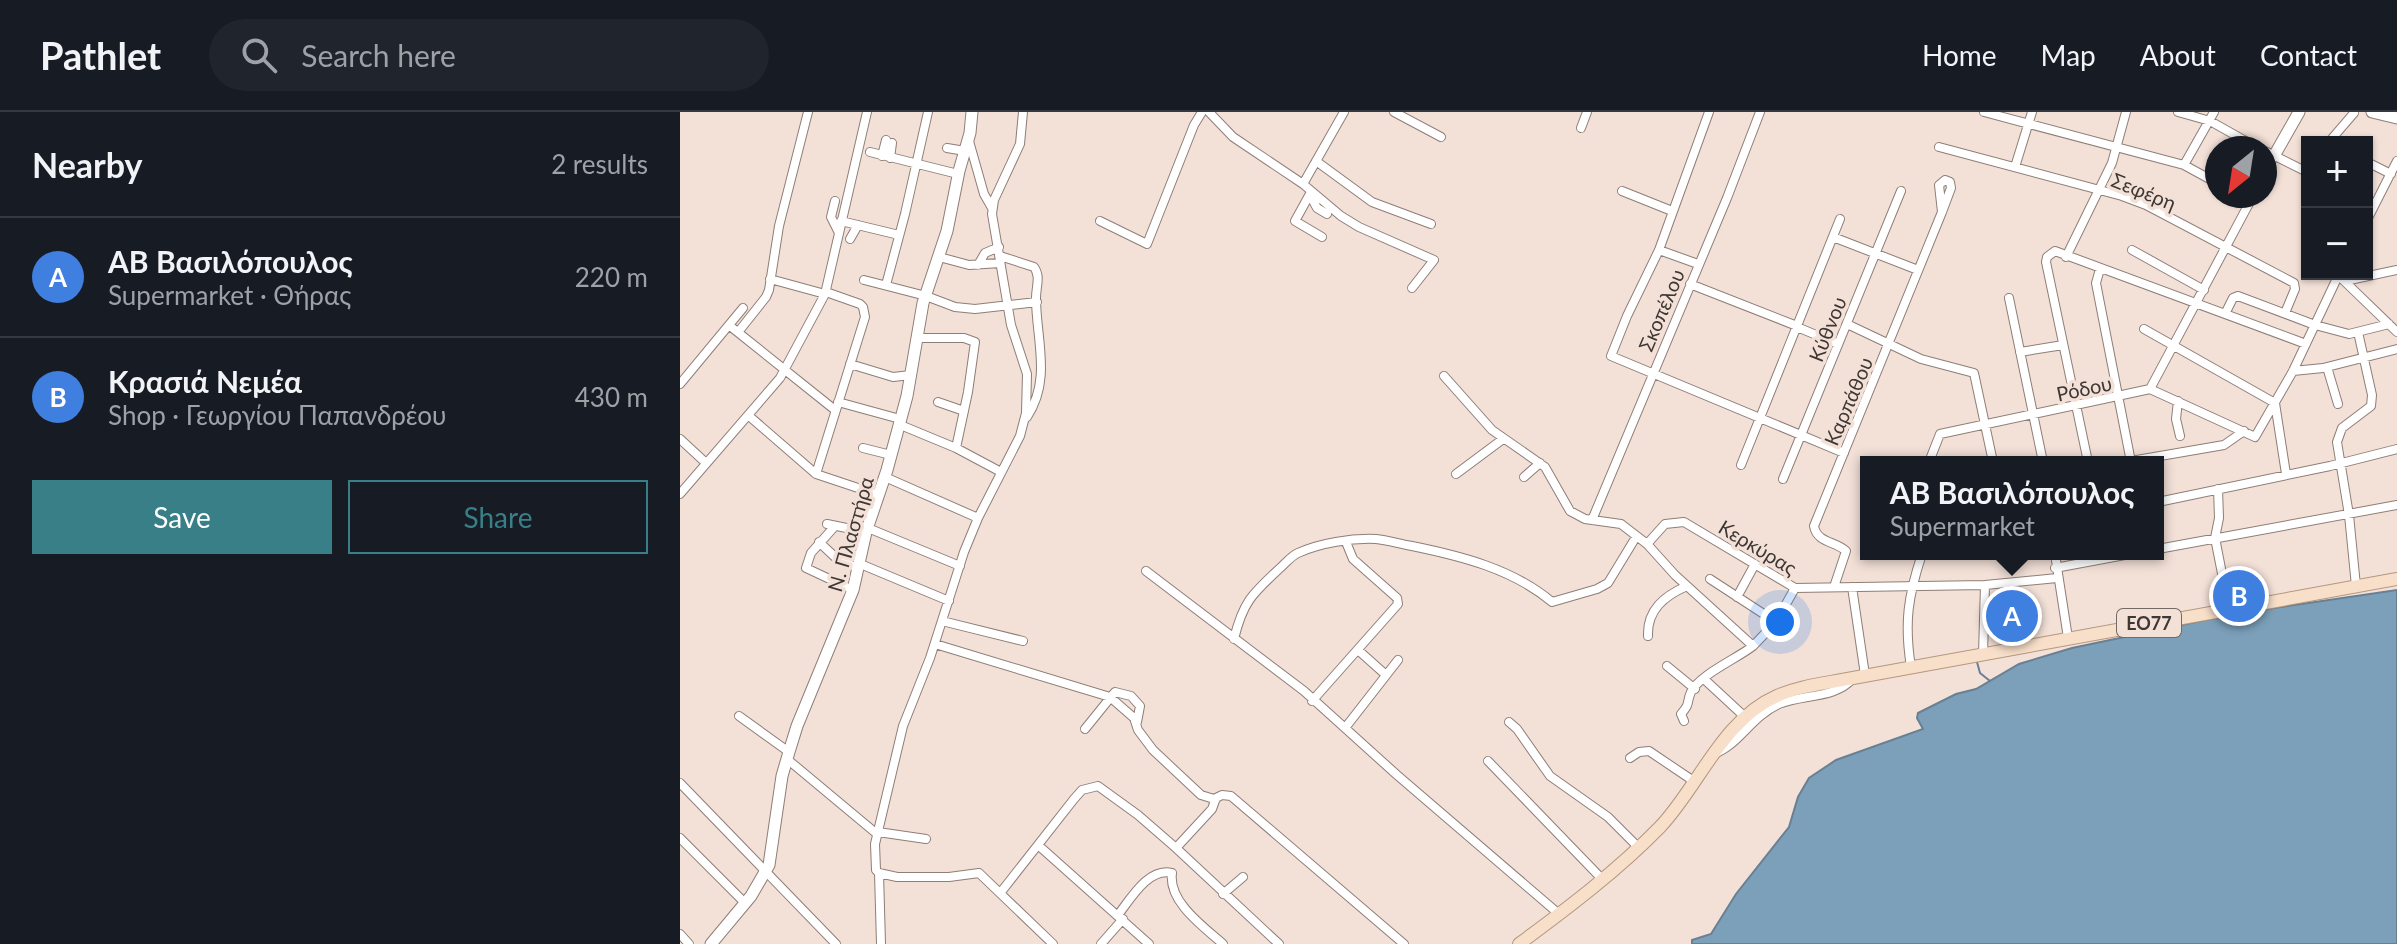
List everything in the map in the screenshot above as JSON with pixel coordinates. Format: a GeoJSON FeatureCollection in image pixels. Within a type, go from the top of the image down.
{"type":"FeatureCollection","features":[{"type":"Feature","properties":{"kind":"main road","name":"ΕΟ77"},"geometry":{"type":"LineString","coordinates":[[1519,944],[1602,879],[1664,823],[1745,717],[1786,692],[2397,579]]}},
{"type":"Feature","properties":{"kind":"street"},"geometry":{"type":"LineString","coordinates":[[680,384],[766,297],[779,226],[808,112]]}},
{"type":"Feature","properties":{"kind":"street"},"geometry":{"type":"LineString","coordinates":[[834,220],[867,112]]}},
{"type":"Feature","properties":{"kind":"street"},"geometry":{"type":"LineString","coordinates":[[886,285],[928,112]]}},
{"type":"Feature","properties":{"kind":"street","name":"Ν. Πλαστήρα"},"geometry":{"type":"LineString","coordinates":[[711,944],[766,873],[788,756],[797,726],[853,590],[867,530],[891,455],[926,296],[967,146],[972,112]]}},
{"type":"Feature","properties":{"kind":"street"},"geometry":{"type":"LineString","coordinates":[[992,208],[1020,144],[1023,112]]}},
{"type":"Feature","properties":{"kind":"street"},"geometry":{"type":"LineString","coordinates":[[1100,221],[1147,244],[1202,112]]}},
{"type":"Feature","properties":{"kind":"street"},"geometry":{"type":"LineString","coordinates":[[1209,112],[1247,147],[1303,184],[1317,208],[1327,214]]}},
{"type":"Feature","properties":{"kind":"street"},"geometry":{"type":"LineString","coordinates":[[1303,184],[1344,112]]}},
{"type":"Feature","properties":{"kind":"street"},"geometry":{"type":"LineString","coordinates":[[1394,112],[1441,137]]}},
{"type":"Feature","properties":{"kind":"street"},"geometry":{"type":"LineString","coordinates":[[1581,128],[1587,112]]}},
{"type":"Feature","properties":{"kind":"street"},"geometry":{"type":"LineString","coordinates":[[1709,112],[1659,250],[1611,356],[1844,453]]}},
{"type":"Feature","properties":{"kind":"street","name":"Σκοπέλου"},"geometry":{"type":"LineString","coordinates":[[1592,520],[1760,112]]}},
{"type":"Feature","properties":{"kind":"street"},"geometry":{"type":"LineString","coordinates":[[1984,112],[2184,165],[2205,176]]}},
{"type":"Feature","properties":{"kind":"street"},"geometry":{"type":"LineString","coordinates":[[2015,167],[2032,112]]}},
{"type":"Feature","properties":{"kind":"street"},"geometry":{"type":"LineString","coordinates":[[2066,257],[2112,163],[2126,112]]}},
{"type":"Feature","properties":{"kind":"street"},"geometry":{"type":"LineString","coordinates":[[2178,112],[2212,116],[2241,136]]}},
{"type":"Feature","properties":{"kind":"street"},"geometry":{"type":"LineString","coordinates":[[2277,144],[2299,112]]}},
{"type":"Feature","properties":{"kind":"street"},"geometry":{"type":"LineString","coordinates":[[2372,112],[2397,118]]}},
{"type":"Feature","properties":{"kind":"street"},"geometry":{"type":"LineString","coordinates":[[2335,136],[2354,113]]}},
{"type":"Feature","properties":{"kind":"street"},"geometry":{"type":"LineString","coordinates":[[2184,165],[2212,116]]}},
{"type":"Feature","properties":{"kind":"street"},"geometry":{"type":"LineString","coordinates":[[886,157],[889,141]]}},
{"type":"Feature","properties":{"kind":"street"},"geometry":{"type":"LineString","coordinates":[[947,148],[967,146],[992,208],[1007,305],[1027,374],[1024,422]]}},
{"type":"Feature","properties":{"kind":"street","name":"Σεφέρη"},"geometry":{"type":"LineString","coordinates":[[1939,147],[2099,189],[2146,205],[2295,283],[2296,288],[2285,313]]}},
{"type":"Feature","properties":{"kind":"street"},"geometry":{"type":"LineString","coordinates":[[870,152],[958,174]]}},
{"type":"Feature","properties":{"kind":"street"},"geometry":{"type":"LineString","coordinates":[[2277,157],[2301,169]]}},
{"type":"Feature","properties":{"kind":"street"},"geometry":{"type":"LineString","coordinates":[[1316,161],[1372,202],[1431,224]]}},
{"type":"Feature","properties":{"kind":"street"},"geometry":{"type":"LineString","coordinates":[[2373,201],[2397,161]]}},
{"type":"Feature","properties":{"kind":"street"},"geometry":{"type":"LineString","coordinates":[[2373,165],[2391,174]]}},
{"type":"Feature","properties":{"kind":"street"},"geometry":{"type":"LineString","coordinates":[[1622,191],[1672,211]]}},
{"type":"Feature","properties":{"kind":"street","name":"Κύθνου"},"geometry":{"type":"LineString","coordinates":[[1783,479],[1901,191]]}},
{"type":"Feature","properties":{"kind":"street"},"geometry":{"type":"LineString","coordinates":[[1310,194],[1295,221],[1322,237]]}},
{"type":"Feature","properties":{"kind":"street"},"geometry":{"type":"LineString","coordinates":[[1310,194],[1359,227],[1434,260],[1412,288]]}},
{"type":"Feature","properties":{"kind":"street"},"geometry":{"type":"LineString","coordinates":[[680,494],[785,370],[826,293],[839,233],[832,213],[835,201]]}},
{"type":"Feature","properties":{"kind":"street"},"geometry":{"type":"LineString","coordinates":[[2246,208],[2150,389],[2255,437],[2339,280]]}},
{"type":"Feature","properties":{"kind":"street","name":"Καρπάθου"},"geometry":{"type":"LineString","coordinates":[[1834,587],[1846,551],[1823,539],[1814,526],[1942,212]]}},
{"type":"Feature","properties":{"kind":"street"},"geometry":{"type":"LineString","coordinates":[[1741,465],[1840,219]]}},
{"type":"Feature","properties":{"kind":"street"},"geometry":{"type":"LineString","coordinates":[[834,220],[899,235]]}},
{"type":"Feature","properties":{"kind":"street"},"geometry":{"type":"LineString","coordinates":[[850,239],[858,225]]}},
{"type":"Feature","properties":{"kind":"street"},"geometry":{"type":"LineString","coordinates":[[1833,237],[1918,270]]}},
{"type":"Feature","properties":{"kind":"street"},"geometry":{"type":"LineString","coordinates":[[1659,250],[1698,264]]}},
{"type":"Feature","properties":{"kind":"street"},"geometry":{"type":"LineString","coordinates":[[2132,250],[2204,290]]}},
{"type":"Feature","properties":{"kind":"street"},"geometry":{"type":"LineString","coordinates":[[2087,456],[2047,257],[2055,251],[2306,344]]}},
{"type":"Feature","properties":{"kind":"street"},"geometry":{"type":"LineString","coordinates":[[881,944],[879,873],[875,852],[903,726],[978,518],[1035,404],[1042,372],[1037,271],[1034,267],[1000,255],[985,253],[978,265]]}},
{"type":"Feature","properties":{"kind":"street"},"geometry":{"type":"LineString","coordinates":[[939,257],[959,264],[978,265],[1000,255]]}},
{"type":"Feature","properties":{"kind":"street"},"geometry":{"type":"LineString","coordinates":[[2100,269],[2096,283],[2130,456]]}},
{"type":"Feature","properties":{"kind":"street"},"geometry":{"type":"LineString","coordinates":[[2373,273],[2397,270]]}},
{"type":"Feature","properties":{"kind":"street"},"geometry":{"type":"LineString","coordinates":[[770,279],[826,293],[863,307],[865,317],[816,474]]}},
{"type":"Feature","properties":{"kind":"street"},"geometry":{"type":"LineString","coordinates":[[864,280],[959,308],[1037,302]]}},
{"type":"Feature","properties":{"kind":"street"},"geometry":{"type":"LineString","coordinates":[[2344,280],[2397,332]]}},
{"type":"Feature","properties":{"kind":"street"},"geometry":{"type":"LineString","coordinates":[[1690,284],[1838,344]]}},
{"type":"Feature","properties":{"kind":"street"},"geometry":{"type":"LineString","coordinates":[[2225,314],[2236,296],[2349,334],[2389,324]]}},
{"type":"Feature","properties":{"kind":"street"},"geometry":{"type":"LineString","coordinates":[[2009,298],[2042,456]]}},
{"type":"Feature","properties":{"kind":"street"},"geometry":{"type":"LineString","coordinates":[[734,329],[743,308]]}},
{"type":"Feature","properties":{"kind":"street"},"geometry":{"type":"LineString","coordinates":[[1847,324],[1921,359],[1974,373],[1992,456]]}},
{"type":"Feature","properties":{"kind":"street"},"geometry":{"type":"LineString","coordinates":[[734,329],[837,406],[899,422],[1001,472]]}},
{"type":"Feature","properties":{"kind":"street"},"geometry":{"type":"LineString","coordinates":[[2144,329],[2275,403]]}},
{"type":"Feature","properties":{"kind":"street"},"geometry":{"type":"LineString","coordinates":[[2356,586],[2337,442],[2346,426],[2371,406],[2372,395],[2358,332]]}},
{"type":"Feature","properties":{"kind":"street"},"geometry":{"type":"LineString","coordinates":[[916,338],[964,338],[975,342],[956,448]]}},
{"type":"Feature","properties":{"kind":"street"},"geometry":{"type":"LineString","coordinates":[[2020,352],[2063,345]]}},
{"type":"Feature","properties":{"kind":"street"},"geometry":{"type":"LineString","coordinates":[[2293,371],[2327,367],[2397,349]]}},
{"type":"Feature","properties":{"kind":"street"},"geometry":{"type":"LineString","coordinates":[[850,364],[893,377],[911,375]]}},
{"type":"Feature","properties":{"kind":"street"},"geometry":{"type":"LineString","coordinates":[[2327,367],[2338,404]]}},
{"type":"Feature","properties":{"kind":"street"},"geometry":{"type":"LineString","coordinates":[[1444,376],[1503,439],[1540,463],[1570,511],[1592,520],[1621,524],[1647,544],[1687,586],[1753,646]]}},
{"type":"Feature","properties":{"kind":"street","name":"Ρόδου"},"geometry":{"type":"LineString","coordinates":[[1931,456],[1940,434],[2150,389]]}},
{"type":"Feature","properties":{"kind":"street"},"geometry":{"type":"LineString","coordinates":[[2178,401],[2176,419],[2180,436]]}},
{"type":"Feature","properties":{"kind":"street"},"geometry":{"type":"LineString","coordinates":[[938,402],[964,411]]}},
{"type":"Feature","properties":{"kind":"street"},"geometry":{"type":"LineString","coordinates":[[2275,403],[2286,474]]}},
{"type":"Feature","properties":{"kind":"street"},"geometry":{"type":"LineString","coordinates":[[749,416],[816,474],[879,495]]}},
{"type":"Feature","properties":{"kind":"street"},"geometry":{"type":"LineString","coordinates":[[2164,456],[2224,445],[2244,431]]}},
{"type":"Feature","properties":{"kind":"street"},"geometry":{"type":"LineString","coordinates":[[680,439],[706,463]]}},
{"type":"Feature","properties":{"kind":"street"},"geometry":{"type":"LineString","coordinates":[[1456,474],[1503,439]]}},
{"type":"Feature","properties":{"kind":"street"},"geometry":{"type":"LineString","coordinates":[[863,448],[891,455]]}},
{"type":"Feature","properties":{"kind":"street"},"geometry":{"type":"LineString","coordinates":[[2164,501],[2397,449]]}},
{"type":"Feature","properties":{"kind":"street"},"geometry":{"type":"LineString","coordinates":[[1524,477],[1540,463]]}},
{"type":"Feature","properties":{"kind":"street"},"geometry":{"type":"LineString","coordinates":[[885,477],[978,518]]}},
{"type":"Feature","properties":{"kind":"street"},"geometry":{"type":"LineString","coordinates":[[2218,489],[2219,518],[2215,538],[2229,609]]}},
{"type":"Feature","properties":{"kind":"street"},"geometry":{"type":"LineString","coordinates":[[2164,548],[2397,505]]}},
{"type":"Feature","properties":{"kind":"street","name":"Κερκύρας"},"geometry":{"type":"LineString","coordinates":[[1647,544],[1665,524],[1681,521],[1795,588],[1985,585],[2057,578]]}},
{"type":"Feature","properties":{"kind":"street"},"geometry":{"type":"LineString","coordinates":[[853,590],[806,568],[811,553],[831,525],[867,530],[960,566]]}},
{"type":"Feature","properties":{"kind":"street"},"geometry":{"type":"LineString","coordinates":[[1234,639],[1250,597],[1295,554],[1327,544],[1375,539],[1477,562],[1538,589],[1552,602],[1559,602],[1608,583],[1636,537]]}},
{"type":"Feature","properties":{"kind":"street"},"geometry":{"type":"LineString","coordinates":[[819,542],[835,557],[949,601]]}},
{"type":"Feature","properties":{"kind":"street"},"geometry":{"type":"LineString","coordinates":[[1312,701],[1398,604],[1397,598],[1353,559],[1346,542]]}},
{"type":"Feature","properties":{"kind":"street"},"geometry":{"type":"LineString","coordinates":[[1911,667],[1906,635],[1911,586],[1920,560]]}},
{"type":"Feature","properties":{"kind":"street"},"geometry":{"type":"LineString","coordinates":[[2055,560],[2068,638]]}},
{"type":"Feature","properties":{"kind":"street"},"geometry":{"type":"LineString","coordinates":[[2055,568],[2098,560]]}},
{"type":"Feature","properties":{"kind":"street"},"geometry":{"type":"LineString","coordinates":[[1737,597],[1755,564]]}},
{"type":"Feature","properties":{"kind":"street"},"geometry":{"type":"LineString","coordinates":[[1146,571],[1304,691],[1559,914]]}},
{"type":"Feature","properties":{"kind":"street"},"geometry":{"type":"LineString","coordinates":[[1710,579],[1776,622]]}},
{"type":"Feature","properties":{"kind":"street"},"geometry":{"type":"LineString","coordinates":[[1983,654],[1985,585]]}},
{"type":"Feature","properties":{"kind":"street"},"geometry":{"type":"LineString","coordinates":[[1648,636],[1651,615],[1668,597],[1687,586]]}},
{"type":"Feature","properties":{"kind":"street"},"geometry":{"type":"LineString","coordinates":[[1715,754],[1729,748],[1750,723],[1767,711],[1793,699],[1844,689],[1860,676],[1852,587]]}},
{"type":"Feature","properties":{"kind":"street"},"geometry":{"type":"LineString","coordinates":[[1684,721],[1681,714],[1690,704],[1691,692],[1704,679],[1753,646],[1776,622],[1795,588]]}},
{"type":"Feature","properties":{"kind":"street"},"geometry":{"type":"LineString","coordinates":[[942,621],[1023,641]]}},
{"type":"Feature","properties":{"kind":"street"},"geometry":{"type":"LineString","coordinates":[[935,644],[1110,697],[1137,722],[1143,739],[1201,795],[1216,798],[1227,795],[1238,802],[1404,944]]}},
{"type":"Feature","properties":{"kind":"street"},"geometry":{"type":"LineString","coordinates":[[1358,650],[1386,675]]}},
{"type":"Feature","properties":{"kind":"street"},"geometry":{"type":"LineString","coordinates":[[1345,728],[1398,660]]}},
{"type":"Feature","properties":{"kind":"street"},"geometry":{"type":"LineString","coordinates":[[1667,666],[1695,689]]}},
{"type":"Feature","properties":{"kind":"street"},"geometry":{"type":"LineString","coordinates":[[1704,679],[1745,717]]}},
{"type":"Feature","properties":{"kind":"street"},"geometry":{"type":"LineString","coordinates":[[1085,729],[1113,693],[1122,693],[1136,701],[1140,706],[1137,722]]}},
{"type":"Feature","properties":{"kind":"street"},"geometry":{"type":"LineString","coordinates":[[739,716],[877,833],[926,839]]}},
{"type":"Feature","properties":{"kind":"street"},"geometry":{"type":"LineString","coordinates":[[1509,722],[1550,776],[1608,817],[1638,847]]}},
{"type":"Feature","properties":{"kind":"street"},"geometry":{"type":"LineString","coordinates":[[1630,758],[1639,752],[1649,751],[1695,782]]}},
{"type":"Feature","properties":{"kind":"street"},"geometry":{"type":"LineString","coordinates":[[1488,761],[1602,879]]}},
{"type":"Feature","properties":{"kind":"street"},"geometry":{"type":"LineString","coordinates":[[680,783],[836,944]]}},
{"type":"Feature","properties":{"kind":"street"},"geometry":{"type":"LineString","coordinates":[[1001,892],[1082,790],[1092,786],[1103,788],[1176,848],[1279,944]]}},
{"type":"Feature","properties":{"kind":"street"},"geometry":{"type":"LineString","coordinates":[[1176,848],[1212,809],[1216,798]]}},
{"type":"Feature","properties":{"kind":"street"},"geometry":{"type":"LineString","coordinates":[[680,838],[745,903]]}},
{"type":"Feature","properties":{"kind":"street"},"geometry":{"type":"LineString","coordinates":[[1038,845],[1149,944]]}},
{"type":"Feature","properties":{"kind":"street"},"geometry":{"type":"LineString","coordinates":[[1184,856],[1172,873],[1171,881],[1181,903],[1223,944]]}},
{"type":"Feature","properties":{"kind":"street"},"geometry":{"type":"LineString","coordinates":[[1101,944],[1150,877],[1164,871],[1172,873]]}},
{"type":"Feature","properties":{"kind":"street"},"geometry":{"type":"LineString","coordinates":[[879,873],[897,877],[949,877],[974,872],[1001,892],[1053,944]]}},
{"type":"Feature","properties":{"kind":"street"},"geometry":{"type":"LineString","coordinates":[[1223,894],[1243,877]]}},
{"type":"Feature","properties":{"kind":"street"},"geometry":{"type":"LineString","coordinates":[[680,934],[689,944]]}},
{"type":"Feature","properties":{"kind":"water"},"geometry":{"type":"Polygon","coordinates":[[[2397,590],[2397,944],[1692,944],[1692,940],[1711,934],[1736,894],[1789,827],[1798,797],[1809,778],[1836,760],[1923,729],[1917,718],[1918,713],[1956,694],[1976,689],[2019,664],[2072,648],[2234,614],[2397,590]]]}},
{"type":"Feature","properties":{"kind":"waterway"},"geometry":{"type":"LineString","coordinates":[[1977,662],[1980,673],[1990,681]]}},
{"type":"Feature","properties":{"kind":"place","name":"Κρασιά Νεμέα"},"geometry":{"type":"Point","coordinates":[2239,596]}},
{"type":"Feature","properties":{"kind":"place","name":"ΑΒ Βασιλόπουλος"},"geometry":{"type":"Point","coordinates":[2012,616]}}]}
